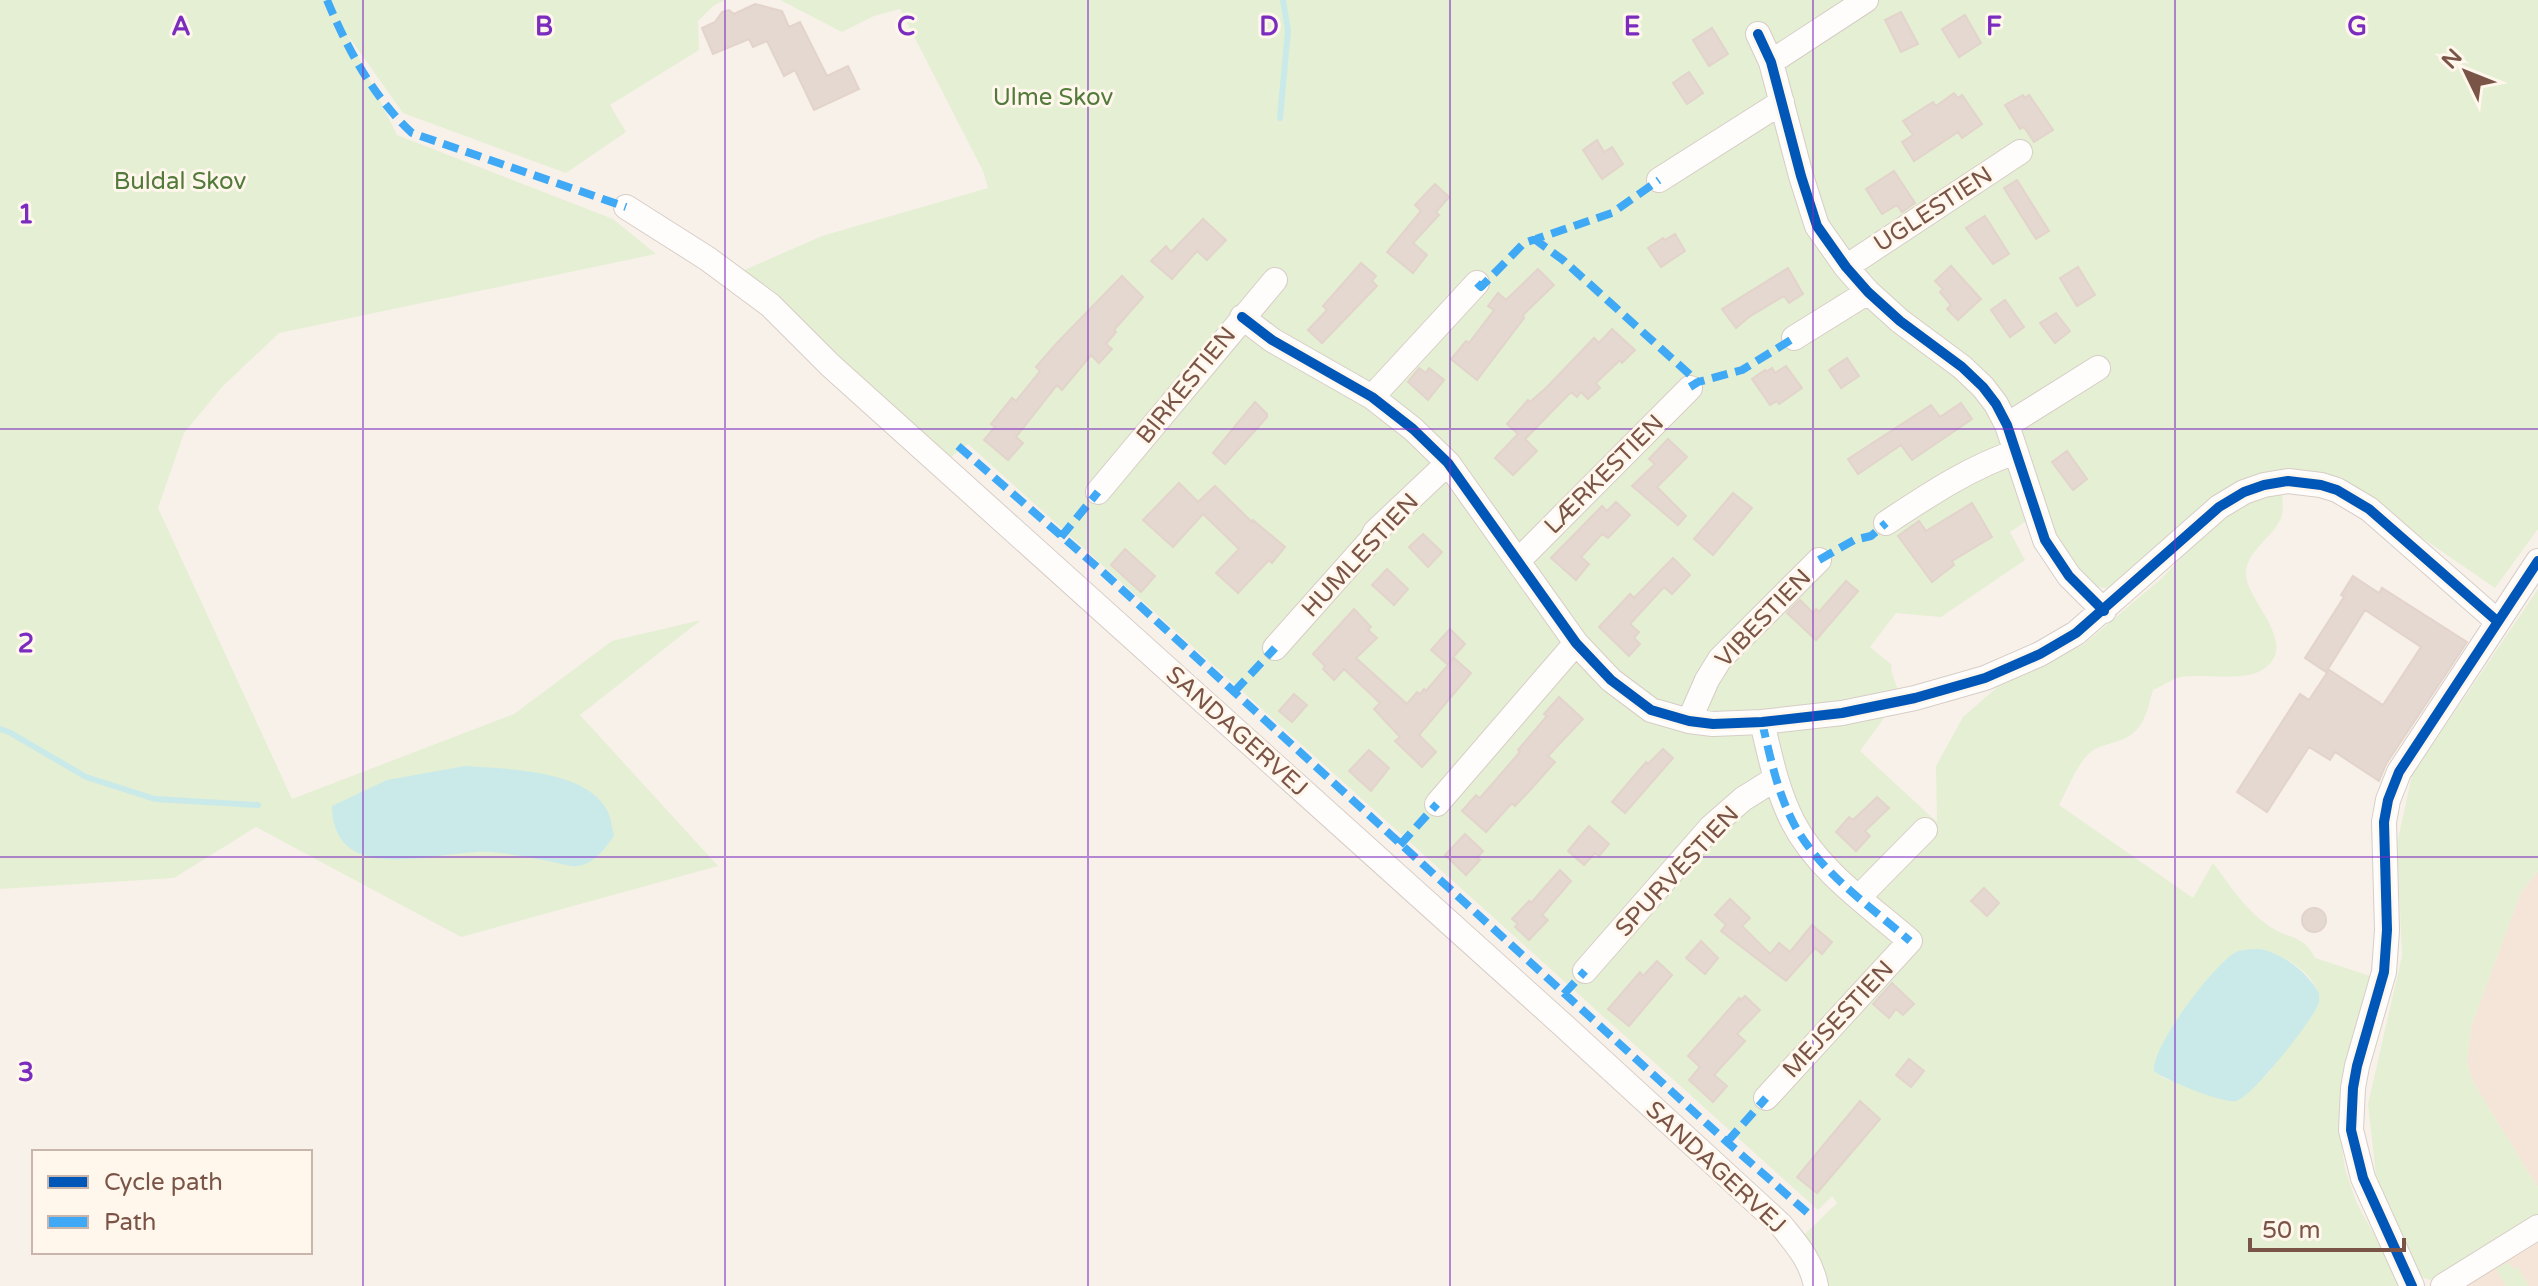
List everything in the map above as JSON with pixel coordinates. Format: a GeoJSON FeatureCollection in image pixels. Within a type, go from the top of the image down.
{"type":"FeatureCollection","features":[{"type":"Feature","properties":{"kind":"street"},"geometry":{"type":"LineString","coordinates":[[1771,62],[1866,0]]}},
{"type":"Feature","properties":{"kind":"street"},"geometry":{"type":"LineString","coordinates":[[1758,34],[1771,62],[1817,226],[1868,292],[1983,387],[2007,425],[2045,540],[2069,576],[2104,611]]}},
{"type":"Feature","properties":{"kind":"street"},"geometry":{"type":"LineString","coordinates":[[1659,180],[1782,102]]}},
{"type":"Feature","properties":{"kind":"street","name":"UGLESTIEN"},"geometry":{"type":"LineString","coordinates":[[1846,267],[2020,152]]}},
{"type":"Feature","properties":{"kind":"street","name":"SANDAGERVEJ"},"geometry":{"type":"LineString","coordinates":[[626,207],[708,259],[770,305],[830,365],[1781,1225],[1804,1253],[1813,1270],[1816,1286]]}},
{"type":"Feature","properties":{"kind":"street","name":"BIRKESTIEN"},"geometry":{"type":"LineString","coordinates":[[1098,492],[1275,280]]}},
{"type":"Feature","properties":{"kind":"street"},"geometry":{"type":"LineString","coordinates":[[1372,397],[1477,283]]}},
{"type":"Feature","properties":{"kind":"street"},"geometry":{"type":"LineString","coordinates":[[1794,338],[1868,292]]}},
{"type":"Feature","properties":{"kind":"street"},"geometry":{"type":"LineString","coordinates":[[1242,317],[1272,340],[1372,397],[1413,429],[1448,463],[1576,643],[1611,680],[1651,710],[1689,721],[1713,724],[1762,722],[1857,710],[1915,698],[1985,678],[2040,654],[2076,633],[2219,507],[2244,492],[2288,481],[2337,490],[2369,509],[2497,621]]}},
{"type":"Feature","properties":{"kind":"street"},"geometry":{"type":"LineString","coordinates":[[2007,425],[2098,368]]}},
{"type":"Feature","properties":{"kind":"street","name":"LÆRKESTIEN"},"geometry":{"type":"LineString","coordinates":[[1518,561],[1690,388]]}},
{"type":"Feature","properties":{"kind":"street"},"geometry":{"type":"LineString","coordinates":[[1886,523],[1992,460],[2016,452]]}},
{"type":"Feature","properties":{"kind":"street","name":"HUMLESTIEN"},"geometry":{"type":"LineString","coordinates":[[1275,648],[1375,532],[1448,463]]}},
{"type":"Feature","properties":{"kind":"street","name":"VIBESTIEN"},"geometry":{"type":"LineString","coordinates":[[1689,721],[1720,659],[1819,560]]}},
{"type":"Feature","properties":{"kind":"street"},"geometry":{"type":"LineString","coordinates":[[2412,1286],[2363,1178],[2351,1130],[2357,1066],[2384,972],[2387,930],[2384,822],[2388,800],[2399,772],[2538,561]]}},
{"type":"Feature","properties":{"kind":"street"},"geometry":{"type":"LineString","coordinates":[[1437,804],[1576,643]]}},
{"type":"Feature","properties":{"kind":"street"},"geometry":{"type":"LineString","coordinates":[[1762,722],[1775,779],[1794,825],[1823,864],[1859,897],[1925,830]]}},
{"type":"Feature","properties":{"kind":"street","name":"SPURVESTIEN"},"geometry":{"type":"LineString","coordinates":[[1585,971],[1711,827],[1743,799],[1775,779]]}},
{"type":"Feature","properties":{"kind":"street","name":"MEJSESTIEN"},"geometry":{"type":"LineString","coordinates":[[1766,1098],[1910,941],[1859,897]]}},
{"type":"Feature","properties":{"kind":"street"},"geometry":{"type":"LineString","coordinates":[[2443,1286],[2533,1235]]}},
{"type":"Feature","properties":{"kind":"shaded area"},"geometry":{"type":"Polygon","coordinates":[[[2538,871],[2538,1188],[2473,1082],[2467,1063],[2471,1027],[2521,892],[2538,871]]]}},
{"type":"Feature","properties":{"kind":"shaded area"},"geometry":{"type":"Polygon","coordinates":[[[2538,1215],[2538,1286],[2434,1286],[2431,1280],[2538,1215]]]}},
{"type":"Feature","properties":{"kind":"green space","name":"Buldal Skov"},"geometry":{"type":"Polygon","coordinates":[[[0,0],[725,0],[713,6],[698,21],[699,50],[610,105],[626,132],[566,173],[403,113],[347,34],[397,135],[613,219],[656,254],[279,333],[222,387],[184,433],[158,508],[292,799],[514,714],[612,641],[701,620],[580,715],[718,866],[461,937],[256,827],[174,878],[0,889],[0,0]]]}},
{"type":"Feature","properties":{"kind":"green space","name":"Ulme Skov"},"geometry":{"type":"Polygon","coordinates":[[[780,0],[2538,0],[2538,529],[2495,588],[2332,476],[2268,475],[2114,590],[2089,585],[2061,550],[2043,510],[2010,532],[2025,560],[1941,617],[1896,613],[1870,647],[1892,665],[1900,696],[1860,751],[1937,822],[1936,766],[1963,717],[2003,682],[2083,645],[2162,578],[2216,521],[2258,493],[2282,488],[2281,518],[2250,559],[2246,574],[2248,584],[2274,634],[2274,658],[2257,673],[2181,677],[2153,690],[2142,723],[2124,739],[2097,748],[2086,756],[2059,805],[2193,898],[2213,863],[2260,920],[2305,944],[2315,958],[2373,977],[2341,1123],[2342,1148],[2345,1169],[2357,1204],[2388,1259],[2398,1286],[1824,1286],[1819,1258],[1803,1236],[1837,1203],[1832,1196],[1818,1210],[968,444],[951,457],[802,328],[742,271],[822,236],[988,188],[983,171],[900,9],[874,16],[842,32],[780,0]],[[2261,949],[2234,953],[2212,974],[2166,1038],[2161,1077],[2203,1093],[2239,1100],[2269,1072],[2318,1006],[2316,988],[2305,973],[2284,958],[2261,949]]]}},
{"type":"Feature","properties":{"kind":"green space"},"geometry":{"type":"Polygon","coordinates":[[[2538,589],[2538,871],[2521,892],[2471,1027],[2467,1063],[2473,1082],[2538,1188],[2538,1215],[2431,1280],[2421,1277],[2376,1176],[2368,1104],[2402,956],[2397,844],[2412,775],[2538,589]]]}},
{"type":"Feature","properties":{"kind":"green space"},"geometry":{"type":"Polygon","coordinates":[[[2508,1262],[2513,1269],[2517,1267],[2529,1286],[2506,1286],[2496,1269],[2508,1262]]]}},
{"type":"Feature","properties":{"kind":"water"},"geometry":{"type":"Polygon","coordinates":[[[465,766],[544,774],[583,787],[598,798],[608,812],[614,836],[594,859],[574,866],[492,852],[420,858],[370,857],[351,848],[337,832],[332,806],[387,780],[465,766]]]}},
{"type":"Feature","properties":{"kind":"water"},"geometry":{"type":"Polygon","coordinates":[[[2261,949],[2278,955],[2308,978],[2319,993],[2319,1004],[2293,1042],[2255,1087],[2236,1101],[2230,1101],[2169,1080],[2154,1071],[2162,1044],[2213,972],[2236,952],[2261,949]]]}},
{"type":"Feature","properties":{"kind":"building"},"geometry":{"type":"Polygon","coordinates":[[[755,4],[782,11],[789,27],[800,22],[827,76],[848,66],[859,89],[814,110],[795,70],[784,76],[767,41],[753,47],[749,39],[713,54],[702,28],[715,22],[722,12],[729,10],[734,14],[755,4]]]}},
{"type":"Feature","properties":{"kind":"building"},"geometry":{"type":"Polygon","coordinates":[[[1901,12],[1918,44],[1901,52],[1885,20],[1901,12]]]}},
{"type":"Feature","properties":{"kind":"building"},"geometry":{"type":"Polygon","coordinates":[[[1965,15],[1981,43],[1959,57],[1942,29],[1965,15]]]}},
{"type":"Feature","properties":{"kind":"building"},"geometry":{"type":"Polygon","coordinates":[[[1712,28],[1728,54],[1709,66],[1693,40],[1712,28]]]}},
{"type":"Feature","properties":{"kind":"building"},"geometry":{"type":"Polygon","coordinates":[[[1689,72],[1703,93],[1687,104],[1673,83],[1689,72]]]}},
{"type":"Feature","properties":{"kind":"building"},"geometry":{"type":"Polygon","coordinates":[[[1954,93],[1958,98],[1962,95],[1982,124],[1962,138],[1958,132],[1914,161],[1902,142],[1913,135],[1903,121],[1933,102],[1936,106],[1954,93]]]}},
{"type":"Feature","properties":{"kind":"building"},"geometry":{"type":"Polygon","coordinates":[[[2023,95],[2025,98],[2029,95],[2053,130],[2034,142],[2024,127],[2020,129],[2005,105],[2023,95]]]}},
{"type":"Feature","properties":{"kind":"building"},"geometry":{"type":"Polygon","coordinates":[[[1597,140],[1604,152],[1612,147],[1623,164],[1602,179],[1583,150],[1597,140]]]}},
{"type":"Feature","properties":{"kind":"building"},"geometry":{"type":"Polygon","coordinates":[[[1894,171],[1915,203],[1902,212],[1897,205],[1882,214],[1866,189],[1894,171]]]}},
{"type":"Feature","properties":{"kind":"building"},"geometry":{"type":"Polygon","coordinates":[[[2017,180],[2049,231],[2036,239],[2004,188],[2017,180]]]}},
{"type":"Feature","properties":{"kind":"building"},"geometry":{"type":"Polygon","coordinates":[[[1435,184],[1449,197],[1436,212],[1439,215],[1413,243],[1427,255],[1413,273],[1387,252],[1421,211],[1415,205],[1435,184]]]}},
{"type":"Feature","properties":{"kind":"building"},"geometry":{"type":"Polygon","coordinates":[[[1985,216],[2009,254],[1993,264],[1966,228],[1985,216]]]}},
{"type":"Feature","properties":{"kind":"building"},"geometry":{"type":"Polygon","coordinates":[[[1203,219],[1226,240],[1207,260],[1197,251],[1172,279],[1151,261],[1166,246],[1171,252],[1203,219]]]}},
{"type":"Feature","properties":{"kind":"building"},"geometry":{"type":"Polygon","coordinates":[[[1675,234],[1685,251],[1661,267],[1648,248],[1675,234]]]}},
{"type":"Feature","properties":{"kind":"building"},"geometry":{"type":"Polygon","coordinates":[[[1361,263],[1376,276],[1372,281],[1377,286],[1322,343],[1308,330],[1327,310],[1323,306],[1361,263]]]}},
{"type":"Feature","properties":{"kind":"building"},"geometry":{"type":"Polygon","coordinates":[[[1951,266],[1981,299],[1958,320],[1947,309],[1951,305],[1935,281],[1951,266]]]}},
{"type":"Feature","properties":{"kind":"building"},"geometry":{"type":"Polygon","coordinates":[[[2078,267],[2095,295],[2077,306],[2060,278],[2078,267]]]}},
{"type":"Feature","properties":{"kind":"building"},"geometry":{"type":"Polygon","coordinates":[[[1788,268],[1803,294],[1789,303],[1784,296],[1736,328],[1722,309],[1788,268]]]}},
{"type":"Feature","properties":{"kind":"building"},"geometry":{"type":"Polygon","coordinates":[[[1538,269],[1554,285],[1523,315],[1524,318],[1477,380],[1451,359],[1466,341],[1469,343],[1494,310],[1488,306],[1498,293],[1506,300],[1538,269]]]}},
{"type":"Feature","properties":{"kind":"building"},"geometry":{"type":"Polygon","coordinates":[[[1122,276],[1143,297],[1114,330],[1116,332],[1106,344],[1112,349],[1099,363],[1091,355],[1062,390],[1057,385],[1016,437],[1023,443],[1008,460],[984,440],[995,427],[991,424],[1012,398],[1016,401],[1040,371],[1036,367],[1057,343],[1122,276]]]}},
{"type":"Feature","properties":{"kind":"building"},"geometry":{"type":"Polygon","coordinates":[[[2005,300],[2024,327],[2010,337],[1991,310],[2005,300]]]}},
{"type":"Feature","properties":{"kind":"building"},"geometry":{"type":"Polygon","coordinates":[[[2056,313],[2070,331],[2055,343],[2040,323],[2056,313]]]}},
{"type":"Feature","properties":{"kind":"building"},"geometry":{"type":"Polygon","coordinates":[[[1612,329],[1635,350],[1596,383],[1600,388],[1588,399],[1581,392],[1577,397],[1571,392],[1525,439],[1537,451],[1513,475],[1495,458],[1518,434],[1507,424],[1594,338],[1599,343],[1612,329]]]}},
{"type":"Feature","properties":{"kind":"building"},"geometry":{"type":"Polygon","coordinates":[[[1847,358],[1859,376],[1841,388],[1829,370],[1847,358]]]}},
{"type":"Feature","properties":{"kind":"building"},"geometry":{"type":"Polygon","coordinates":[[[1786,366],[1802,388],[1779,404],[1777,401],[1770,405],[1752,379],[1765,370],[1772,368],[1775,373],[1786,366]]]}},
{"type":"Feature","properties":{"kind":"building"},"geometry":{"type":"Polygon","coordinates":[[[1419,368],[1426,373],[1429,368],[1444,380],[1428,400],[1408,382],[1419,368]]]}},
{"type":"Feature","properties":{"kind":"building"},"geometry":{"type":"Polygon","coordinates":[[[1255,402],[1267,417],[1225,464],[1213,453],[1255,402]]]}},
{"type":"Feature","properties":{"kind":"building"},"geometry":{"type":"Polygon","coordinates":[[[1961,403],[1972,419],[1912,460],[1901,445],[1858,474],[1848,459],[1931,405],[1940,417],[1961,403]]]}},
{"type":"Feature","properties":{"kind":"building"},"geometry":{"type":"Polygon","coordinates":[[[1668,439],[1687,457],[1657,487],[1686,516],[1678,525],[1632,486],[1655,464],[1649,459],[1668,439]]]}},
{"type":"Feature","properties":{"kind":"building"},"geometry":{"type":"Polygon","coordinates":[[[2067,451],[2087,479],[2073,490],[2052,462],[2067,451]]]}},
{"type":"Feature","properties":{"kind":"building"},"geometry":{"type":"Polygon","coordinates":[[[1179,483],[1198,502],[1215,486],[1252,522],[1285,547],[1238,593],[1216,573],[1239,549],[1203,514],[1173,547],[1143,520],[1179,483]]]}},
{"type":"Feature","properties":{"kind":"building"},"geometry":{"type":"Polygon","coordinates":[[[1733,493],[1752,508],[1713,555],[1694,539],[1733,493]]]}},
{"type":"Feature","properties":{"kind":"building"},"geometry":{"type":"Polygon","coordinates":[[[1616,502],[1630,515],[1608,538],[1602,534],[1581,557],[1589,564],[1576,580],[1551,558],[1602,506],[1607,511],[1616,502]]]}},
{"type":"Feature","properties":{"kind":"building"},"geometry":{"type":"Polygon","coordinates":[[[1972,503],[1992,537],[1952,561],[1954,565],[1932,582],[1898,536],[1919,521],[1926,531],[1972,503]]]}},
{"type":"Feature","properties":{"kind":"building"},"geometry":{"type":"Polygon","coordinates":[[[1423,534],[1442,552],[1428,567],[1409,547],[1423,534]]]}},
{"type":"Feature","properties":{"kind":"building"},"geometry":{"type":"Polygon","coordinates":[[[1125,549],[1155,576],[1141,592],[1111,565],[1125,549]]]}},
{"type":"Feature","properties":{"kind":"building"},"geometry":{"type":"Polygon","coordinates":[[[1673,558],[1690,575],[1672,594],[1664,587],[1630,624],[1639,632],[1634,638],[1640,644],[1629,656],[1599,627],[1630,594],[1634,598],[1673,558]]]}},
{"type":"Feature","properties":{"kind":"building"},"geometry":{"type":"Polygon","coordinates":[[[1387,569],[1408,589],[1394,605],[1372,585],[1387,569]]]}},
{"type":"Feature","properties":{"kind":"building"},"geometry":{"type":"Polygon","coordinates":[[[2353,576],[2379,593],[2382,588],[2467,642],[2386,764],[2379,781],[2335,752],[2330,760],[2309,747],[2267,812],[2237,792],[2300,694],[2309,700],[2329,670],[2383,705],[2421,647],[2365,610],[2326,672],[2305,658],[2344,597],[2341,595],[2353,576]]]}},
{"type":"Feature","properties":{"kind":"building"},"geometry":{"type":"Polygon","coordinates":[[[1846,581],[1858,591],[1816,640],[1787,613],[1800,600],[1813,613],[1816,609],[1819,612],[1846,581]]]}},
{"type":"Feature","properties":{"kind":"building"},"geometry":{"type":"Polygon","coordinates":[[[1354,609],[1377,638],[1356,658],[1407,704],[1417,692],[1426,691],[1454,658],[1471,673],[1419,735],[1436,752],[1422,767],[1395,741],[1400,737],[1374,709],[1380,703],[1344,669],[1334,680],[1313,654],[1354,609]]]}},
{"type":"Feature","properties":{"kind":"building"},"geometry":{"type":"Polygon","coordinates":[[[1450,629],[1465,644],[1447,664],[1431,650],[1450,629]]]}},
{"type":"Feature","properties":{"kind":"building"},"geometry":{"type":"Polygon","coordinates":[[[1294,694],[1307,705],[1292,722],[1279,711],[1294,694]]]}},
{"type":"Feature","properties":{"kind":"building"},"geometry":{"type":"Polygon","coordinates":[[[1559,697],[1583,719],[1548,756],[1555,762],[1515,806],[1512,803],[1486,832],[1462,811],[1476,795],[1480,798],[1520,752],[1518,750],[1559,697]]]}},
{"type":"Feature","properties":{"kind":"building"},"geometry":{"type":"Polygon","coordinates":[[[1663,749],[1673,758],[1625,813],[1612,802],[1646,762],[1648,764],[1663,749]]]}},
{"type":"Feature","properties":{"kind":"building"},"geometry":{"type":"Polygon","coordinates":[[[1369,750],[1389,768],[1371,791],[1349,771],[1369,750]]]}},
{"type":"Feature","properties":{"kind":"building"},"geometry":{"type":"Polygon","coordinates":[[[1877,797],[1889,808],[1865,831],[1870,836],[1856,851],[1836,832],[1849,817],[1853,820],[1877,797]]]}},
{"type":"Feature","properties":{"kind":"building"},"geometry":{"type":"Polygon","coordinates":[[[1589,826],[1609,844],[1599,856],[1595,853],[1584,865],[1568,851],[1589,826]]]}},
{"type":"Feature","properties":{"kind":"building"},"geometry":{"type":"Polygon","coordinates":[[[1465,834],[1483,851],[1477,858],[1480,860],[1466,875],[1445,855],[1465,834]]]}},
{"type":"Feature","properties":{"kind":"building"},"geometry":{"type":"Polygon","coordinates":[[[1560,870],[1571,881],[1542,915],[1548,920],[1529,940],[1515,927],[1518,924],[1512,919],[1560,870]]]}},
{"type":"Feature","properties":{"kind":"building"},"geometry":{"type":"Polygon","coordinates":[[[1984,888],[1999,903],[1987,916],[1971,901],[1984,888]]]}},
{"type":"Feature","properties":{"kind":"building"},"geometry":{"type":"Polygon","coordinates":[[[1730,899],[1750,918],[1742,926],[1770,954],[1779,943],[1790,952],[1812,925],[1832,942],[1822,954],[1815,948],[1786,981],[1721,931],[1726,925],[1715,915],[1730,899]]]}},
{"type":"Feature","properties":{"kind":"building"},"geometry":{"type":"Polygon","coordinates":[[[2314,908],[2322,912],[2326,920],[2322,928],[2314,932],[2306,928],[2302,920],[2306,912],[2314,908]]]}},
{"type":"Feature","properties":{"kind":"building"},"geometry":{"type":"Polygon","coordinates":[[[1701,941],[1718,958],[1705,974],[1686,958],[1701,941]]]}},
{"type":"Feature","properties":{"kind":"building"},"geometry":{"type":"Polygon","coordinates":[[[1657,961],[1672,975],[1629,1026],[1608,1009],[1640,972],[1643,976],[1657,961]]]}},
{"type":"Feature","properties":{"kind":"building"},"geometry":{"type":"Polygon","coordinates":[[[1892,983],[1914,1004],[1903,1015],[1896,1009],[1889,1018],[1873,1004],[1892,983]]]}},
{"type":"Feature","properties":{"kind":"building"},"geometry":{"type":"Polygon","coordinates":[[[1745,996],[1760,1010],[1737,1034],[1745,1041],[1714,1075],[1727,1086],[1713,1102],[1689,1080],[1700,1067],[1688,1056],[1739,998],[1741,1000],[1745,996]]]}},
{"type":"Feature","properties":{"kind":"building"},"geometry":{"type":"Polygon","coordinates":[[[1909,1059],[1924,1071],[1911,1087],[1896,1075],[1909,1059]]]}},
{"type":"Feature","properties":{"kind":"building"},"geometry":{"type":"Polygon","coordinates":[[[1860,1101],[1880,1119],[1817,1193],[1797,1177],[1860,1101]]]}},
{"type":"Feature","properties":{"kind":"waterway"},"geometry":{"type":"LineString","coordinates":[[1280,118],[1288,30],[1283,0]]}},
{"type":"Feature","properties":{"kind":"waterway"},"geometry":{"type":"LineString","coordinates":[[0,729],[86,777],[155,799],[258,805]]}},
{"type":"Feature","properties":{"kind":"marked path"},"geometry":{"type":"LineString","coordinates":[[327,0],[362,71],[385,104],[412,133],[626,207]]}},
{"type":"Feature","properties":{"kind":"marked path"},"geometry":{"type":"LineString","coordinates":[[1477,283],[1481,287],[1524,243],[1612,213],[1659,180]]}},
{"type":"Feature","properties":{"kind":"marked path"},"geometry":{"type":"LineString","coordinates":[[1533,238],[1563,260],[1698,382]]}},
{"type":"Feature","properties":{"kind":"marked path"},"geometry":{"type":"LineString","coordinates":[[1690,387],[1742,370],[1794,338]]}},
{"type":"Feature","properties":{"kind":"marked path"},"geometry":{"type":"LineString","coordinates":[[958,446],[1105,574],[1810,1215]]}},
{"type":"Feature","properties":{"kind":"marked path"},"geometry":{"type":"LineString","coordinates":[[1061,537],[1098,492]]}},
{"type":"Feature","properties":{"kind":"marked path"},"geometry":{"type":"LineString","coordinates":[[1819,560],[1854,540],[1871,536],[1886,523]]}},
{"type":"Feature","properties":{"kind":"marked path"},"geometry":{"type":"LineString","coordinates":[[1234,692],[1275,648]]}},
{"type":"Feature","properties":{"kind":"marked path"},"geometry":{"type":"LineString","coordinates":[[1762,722],[1774,773],[1793,822],[1804,840],[1830,872],[1910,941]]}},
{"type":"Feature","properties":{"kind":"marked path"},"geometry":{"type":"LineString","coordinates":[[1400,845],[1437,804]]}},
{"type":"Feature","properties":{"kind":"marked path"},"geometry":{"type":"LineString","coordinates":[[1564,994],[1585,971]]}},
{"type":"Feature","properties":{"kind":"marked path"},"geometry":{"type":"LineString","coordinates":[[1727,1142],[1766,1098]]}},
{"type":"Feature","properties":{"kind":"cycle path"},"geometry":{"type":"LineString","coordinates":[[1758,34],[1771,62],[1817,226],[1868,292],[1900,321],[1962,367],[1996,404],[2007,425],[2045,540],[2069,576],[2104,611]]}},
{"type":"Feature","properties":{"kind":"cycle path"},"geometry":{"type":"LineString","coordinates":[[1242,317],[1272,340],[1372,397],[1413,429],[1448,463],[1576,643],[1611,680],[1651,710],[1689,721],[1713,724],[1762,722],[1842,713],[1915,698],[1985,678],[2040,654],[2076,633],[2219,507],[2244,492],[2288,481],[2337,490],[2369,509],[2497,621]]}},
{"type":"Feature","properties":{"kind":"cycle path"},"geometry":{"type":"LineString","coordinates":[[2412,1286],[2363,1178],[2351,1130],[2357,1066],[2384,972],[2387,930],[2384,822],[2388,800],[2399,772],[2538,561]]}}]}
